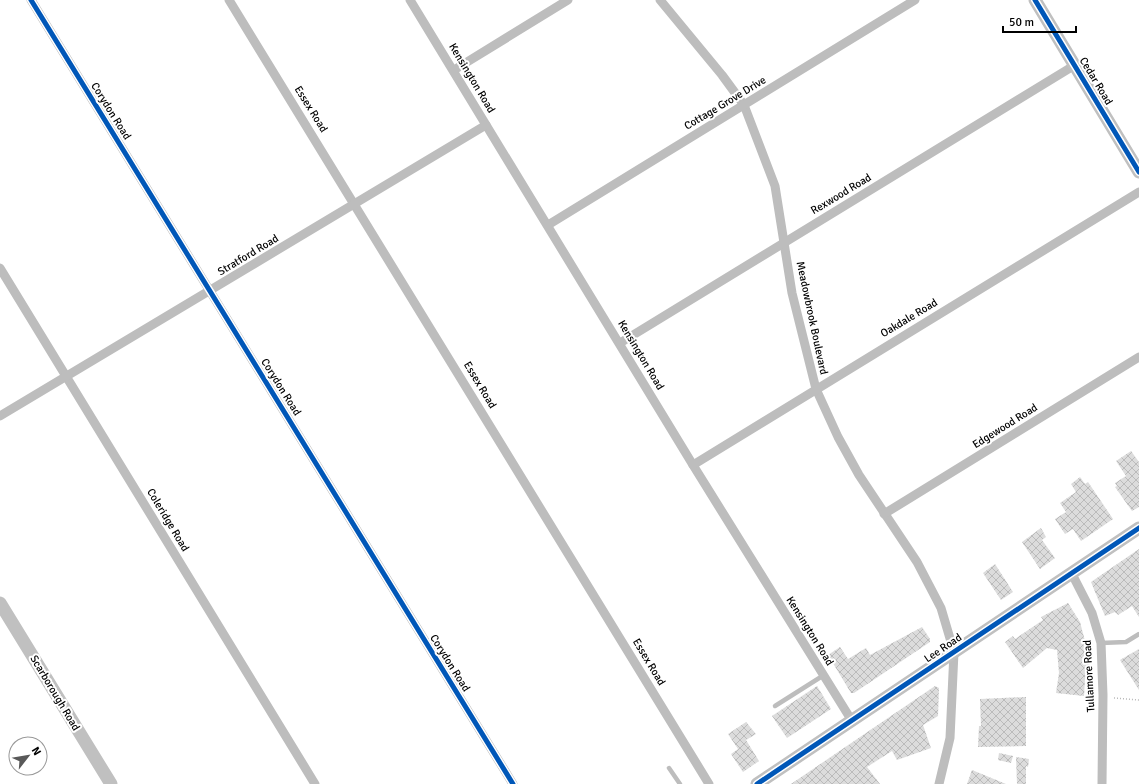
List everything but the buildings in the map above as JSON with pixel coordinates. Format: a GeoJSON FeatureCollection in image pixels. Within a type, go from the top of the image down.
{"type":"FeatureCollection","features":[{"type":"Feature","properties":{"kind":"main road","name":"Cedar Road"},"geometry":{"type":"LineString","coordinates":[[1034,0],[1139,172]]}},
{"type":"Feature","properties":{"kind":"main road","name":"Lee Road"},"geometry":{"type":"LineString","coordinates":[[757,784],[1139,528]]}},
{"type":"Feature","properties":{"kind":"main road","name":"Scarborough Road"},"geometry":{"type":"LineString","coordinates":[[0,603],[111,784]]}},
{"type":"Feature","properties":{"kind":"street","name":"Corydon Road"},"geometry":{"type":"LineString","coordinates":[[31,0],[513,784]]}},
{"type":"Feature","properties":{"kind":"street","name":"Essex Road"},"geometry":{"type":"LineString","coordinates":[[229,0],[355,204],[707,783]]}},
{"type":"Feature","properties":{"kind":"street","name":"Kensington Road"},"geometry":{"type":"LineString","coordinates":[[410,0],[693,465],[852,720]]}},
{"type":"Feature","properties":{"kind":"street"},"geometry":{"type":"LineString","coordinates":[[454,70],[568,0]]}},
{"type":"Feature","properties":{"kind":"street","name":"Meadowbrook Boulevard"},"geometry":{"type":"LineString","coordinates":[[660,0],[722,75],[744,105],[775,186],[792,293],[816,389],[838,437],[859,475],[917,562],[931,585],[941,608],[954,652],[950,738],[939,784]]}},
{"type":"Feature","properties":{"kind":"street","name":"Cottage Grove Drive"},"geometry":{"type":"LineString","coordinates":[[548,225],[915,0]]}},
{"type":"Feature","properties":{"kind":"street","name":"Rexwood Road"},"geometry":{"type":"LineString","coordinates":[[620,343],[1075,65]]}},
{"type":"Feature","properties":{"kind":"street","name":"Stratford Road"},"geometry":{"type":"LineString","coordinates":[[0,416],[486,125]]}},
{"type":"Feature","properties":{"kind":"street","name":"Oakdale Road"},"geometry":{"type":"LineString","coordinates":[[693,465],[1139,192]]}},
{"type":"Feature","properties":{"kind":"street","name":"Coleridge Road"},"geometry":{"type":"LineString","coordinates":[[0,268],[315,784]]}},
{"type":"Feature","properties":{"kind":"street","name":"Edgewood Road"},"geometry":{"type":"LineString","coordinates":[[884,514],[1139,357]]}},
{"type":"Feature","properties":{"kind":"street","name":"Tullamore Road"},"geometry":{"type":"LineString","coordinates":[[1072,574],[1092,613],[1101,643],[1104,695],[1102,784]]}},
{"type":"Feature","properties":{"kind":"lane"},"geometry":{"type":"LineString","coordinates":[[1101,643],[1126,642],[1139,634]]}},
{"type":"Feature","properties":{"kind":"lane"},"geometry":{"type":"LineString","coordinates":[[775,706],[824,675]]}},
{"type":"Feature","properties":{"kind":"lane"},"geometry":{"type":"LineString","coordinates":[[670,768],[680,784]]}},
{"type":"Feature","properties":{"kind":"path"},"geometry":{"type":"LineString","coordinates":[[1114,698],[1139,700]]}},
{"type":"Feature","properties":{"kind":"cycle path"},"geometry":{"type":"LineString","coordinates":[[31,0],[513,784]]}},
{"type":"Feature","properties":{"kind":"cycle path"},"geometry":{"type":"LineString","coordinates":[[1035,0],[1139,172]]}},
{"type":"Feature","properties":{"kind":"cycle path"},"geometry":{"type":"LineString","coordinates":[[757,784],[1139,528]]}}]}
